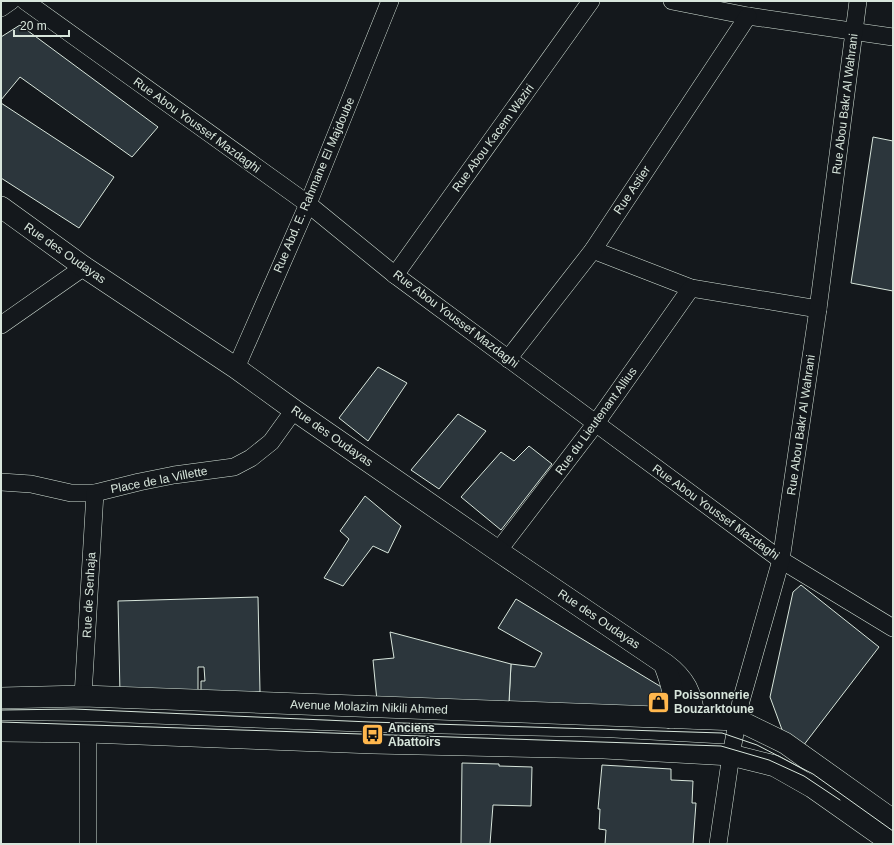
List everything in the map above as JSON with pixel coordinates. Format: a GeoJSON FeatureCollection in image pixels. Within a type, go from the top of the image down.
{"type":"FeatureCollection","features":[{"type":"Feature","properties":{"kind":"street"},"geometry":{"type":"LineString","coordinates":[[1,8],[11,1]]}},
{"type":"Feature","properties":{"kind":"street","name":"Rue Abou Youssef Mazdaghi"},"geometry":{"type":"LineString","coordinates":[[24,1],[308,204],[395,275],[781,560],[893,628]]}},
{"type":"Feature","properties":{"kind":"street","name":"Rue Abd. E. Rahmane El Majdoube"},"geometry":{"type":"LineString","coordinates":[[236,368],[308,204],[390,1]]}},
{"type":"Feature","properties":{"kind":"street","name":"Rue Abou Kacem Waziri"},"geometry":{"type":"LineString","coordinates":[[395,275],[591,1]]}},
{"type":"Feature","properties":{"kind":"street"},"geometry":{"type":"LineString","coordinates":[[672,1],[748,16],[893,37]]}},
{"type":"Feature","properties":{"kind":"street","name":"Rue Abou Bakr Al Wahrani"},"geometry":{"type":"LineString","coordinates":[[718,844],[731,755],[741,701],[781,560],[818,309],[858,1]]}},
{"type":"Feature","properties":{"kind":"street","name":"Rue Astier"},"geometry":{"type":"LineString","coordinates":[[508,358],[593,250],[748,16]]}},
{"type":"Feature","properties":{"kind":"street","name":"Rue des Oudayas"},"geometry":{"type":"LineString","coordinates":[[1,207],[84,267],[236,368],[294,410],[498,551],[611,626],[664,664],[677,674],[684,683],[690,694],[694,718]]}},
{"type":"Feature","properties":{"kind":"street"},"geometry":{"type":"LineString","coordinates":[[593,250],[691,288],[818,309]]}},
{"type":"Feature","properties":{"kind":"street"},"geometry":{"type":"LineString","coordinates":[[1,325],[84,267]]}},
{"type":"Feature","properties":{"kind":"street","name":"Rue du Lieutenant Allius"},"geometry":{"type":"LineString","coordinates":[[498,551],[596,423],[691,288]]}},
{"type":"Feature","properties":{"kind":"street","name":"Place de la Villette"},"geometry":{"type":"LineString","coordinates":[[1,482],[31,484],[71,493],[95,493],[174,475],[234,467],[251,458],[271,442],[294,410]]}},
{"type":"Feature","properties":{"kind":"street","name":"Rue de Senhaja"},"geometry":{"type":"LineString","coordinates":[[83,696],[95,493]]}},
{"type":"Feature","properties":{"kind":"street"},"geometry":{"type":"LineString","coordinates":[[664,664],[673,688],[674,698],[671,718]]}},
{"type":"Feature","properties":{"kind":"street","name":"Avenue Molazim Nikili Ahmed"},"geometry":{"type":"LineString","coordinates":[[1,698],[83,696],[738,720]]}},
{"type":"Feature","properties":{"kind":"street"},"geometry":{"type":"LineString","coordinates":[[738,720],[785,743],[893,820]]}},
{"type":"Feature","properties":{"kind":"street"},"geometry":{"type":"LineString","coordinates":[[1,732],[88,732],[373,743],[604,748],[731,755],[775,766],[812,787],[893,844]]}},
{"type":"Feature","properties":{"kind":"street"},"geometry":{"type":"LineString","coordinates":[[88,732],[88,844]]}},
{"type":"Feature","properties":{"kind":"building"},"geometry":{"type":"Polygon","coordinates":[[[20,25],[158,127],[132,157],[20,77],[1,100],[1,37],[20,25]]]}},
{"type":"Feature","properties":{"kind":"building"},"geometry":{"type":"Polygon","coordinates":[[[1,103],[114,177],[79,228],[1,178],[1,103]]]}},
{"type":"Feature","properties":{"kind":"building"},"geometry":{"type":"Polygon","coordinates":[[[873,137],[893,141],[893,291],[851,283],[873,137]]]}},
{"type":"Feature","properties":{"kind":"building"},"geometry":{"type":"Polygon","coordinates":[[[378,367],[407,383],[368,441],[339,418],[378,367]]]}},
{"type":"Feature","properties":{"kind":"building"},"geometry":{"type":"Polygon","coordinates":[[[458,414],[486,431],[439,489],[411,470],[458,414]]]}},
{"type":"Feature","properties":{"kind":"building"},"geometry":{"type":"Polygon","coordinates":[[[529,446],[552,464],[501,530],[461,497],[501,452],[514,461],[529,446]]]}},
{"type":"Feature","properties":{"kind":"building"},"geometry":{"type":"Polygon","coordinates":[[[365,496],[401,526],[388,553],[373,546],[343,586],[324,578],[349,539],[340,531],[365,496]]]}},
{"type":"Feature","properties":{"kind":"building"},"geometry":{"type":"Polygon","coordinates":[[[801,585],[879,647],[803,746],[784,735],[770,697],[793,592],[801,585]]]}},
{"type":"Feature","properties":{"kind":"building"},"geometry":{"type":"Polygon","coordinates":[[[258,597],[260,692],[201,694],[201,681],[205,681],[204,667],[198,667],[198,691],[120,694],[118,601],[258,597]]]}},
{"type":"Feature","properties":{"kind":"building"},"geometry":{"type":"Polygon","coordinates":[[[516,599],[668,691],[661,711],[509,702],[511,664],[535,667],[542,653],[498,628],[516,599]]]}},
{"type":"Feature","properties":{"kind":"building"},"geometry":{"type":"Polygon","coordinates":[[[390,632],[511,664],[509,702],[377,701],[373,660],[394,658],[390,632]]]}},
{"type":"Feature","properties":{"kind":"building"},"geometry":{"type":"Polygon","coordinates":[[[462,763],[532,767],[531,806],[493,805],[490,844],[461,844],[462,763]]]}},
{"type":"Feature","properties":{"kind":"building"},"geometry":{"type":"Polygon","coordinates":[[[602,765],[671,769],[671,780],[693,781],[692,803],[696,803],[693,844],[605,844],[606,830],[599,829],[600,809],[598,809],[602,765]]]}},
{"type":"Feature","properties":{"kind":"tram line"},"geometry":{"type":"LineString","coordinates":[[1,710],[74,709],[370,722],[722,733],[757,745],[813,774],[893,831]]}},
{"type":"Feature","properties":{"kind":"tram line"},"geometry":{"type":"LineString","coordinates":[[1,722],[721,746],[769,760],[804,776],[840,800]]}},
{"type":"Feature","properties":{"kind":"place","name":"Poissonnerie Bouzarktoune"},"geometry":{"type":"Point","coordinates":[658,702]}},
{"type":"Feature","properties":{"kind":"place","name":"Anciens Abattoirs"},"geometry":{"type":"Point","coordinates":[372,735]}}]}
